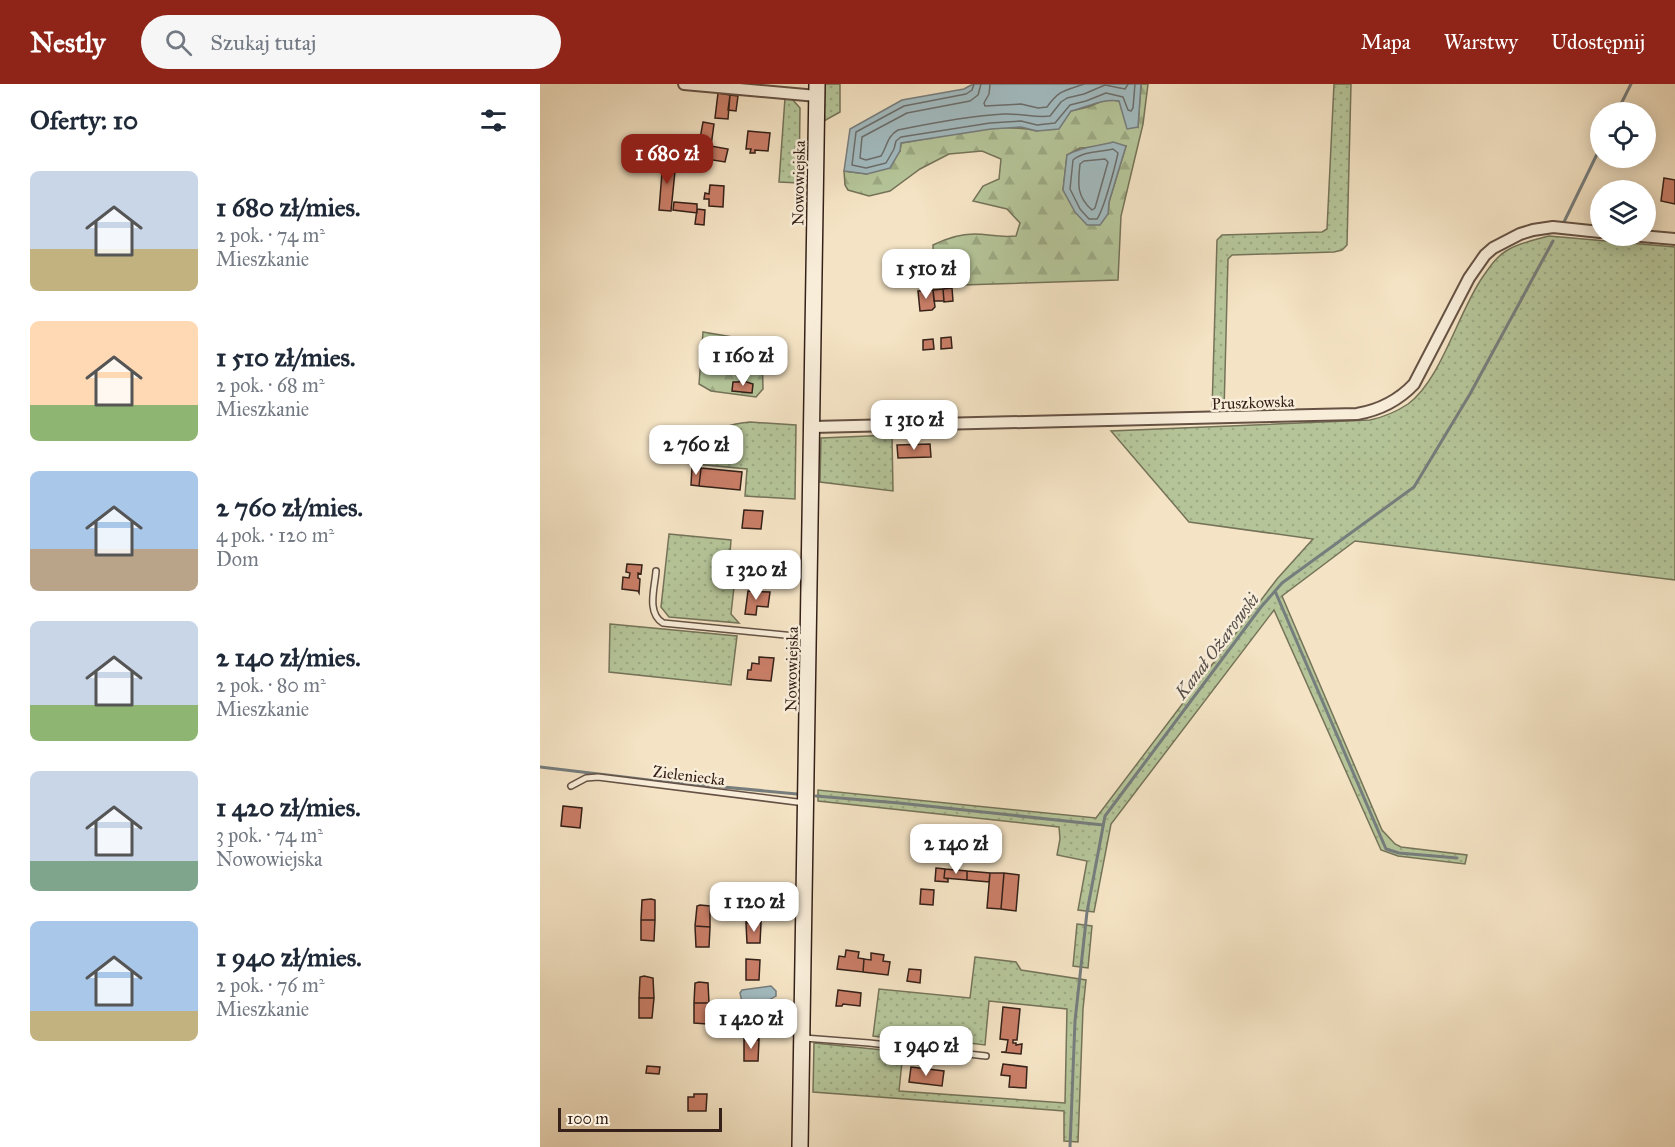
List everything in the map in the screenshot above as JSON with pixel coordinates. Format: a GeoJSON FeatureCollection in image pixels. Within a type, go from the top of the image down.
{"type":"FeatureCollection","features":[{"type":"Feature","properties":{"kind":"street"},"geometry":{"type":"LineString","coordinates":[[684,84],[817,90]]}},
{"type":"Feature","properties":{"kind":"street","name":"Nowowiejska"},"geometry":{"type":"LineString","coordinates":[[800,1147],[810,638],[817,90]]}},
{"type":"Feature","properties":{"kind":"street","name":"Pruszkowska"},"geometry":{"type":"LineString","coordinates":[[813,428],[1357,414],[1374,411],[1402,397],[1414,384],[1469,278],[1485,255],[1493,248],[1533,230],[1552,227],[1590,231]]}},
{"type":"Feature","properties":{"kind":"street"},"geometry":{"type":"LineString","coordinates":[[1656,237],[1675,238]]}},
{"type":"Feature","properties":{"kind":"lane"},"geometry":{"type":"LineString","coordinates":[[656,571],[653,612],[657,619],[663,622],[810,638]]}},
{"type":"Feature","properties":{"kind":"lane","name":"Zieleniecka"},"geometry":{"type":"LineString","coordinates":[[571,786],[586,778],[598,777],[806,803]]}},
{"type":"Feature","properties":{"kind":"lane"},"geometry":{"type":"LineString","coordinates":[[802,1038],[986,1056]]}},
{"type":"Feature","properties":{"kind":"green space"},"geometry":{"type":"Polygon","coordinates":[[[825,84],[840,84],[840,112],[824,121],[825,84]]]}},
{"type":"Feature","properties":{"kind":"green space"},"geometry":{"type":"Polygon","coordinates":[[[1141,84],[1148,84],[1143,124],[1121,216],[1118,280],[962,285],[934,283],[933,245],[953,237],[969,234],[1016,236],[1020,223],[1007,209],[973,201],[983,186],[999,179],[1001,159],[982,151],[949,154],[920,169],[890,191],[869,196],[848,190],[845,185],[844,171],[867,174],[900,151],[901,143],[987,129],[1022,128],[1037,131],[1071,111],[1107,99],[1119,101],[1138,127],[1141,84]],[[1126,146],[1080,148],[1067,155],[1063,190],[1070,201],[1108,214],[1109,202],[1126,146]]]}},
{"type":"Feature","properties":{"kind":"green space"},"geometry":{"type":"Polygon","coordinates":[[[1334,84],[1351,84],[1347,245],[1342,250],[1334,252],[1232,255],[1228,259],[1224,411],[1212,411],[1217,240],[1222,235],[1322,232],[1327,229],[1334,84]]]}},
{"type":"Feature","properties":{"kind":"green space"},"geometry":{"type":"Polygon","coordinates":[[[785,98],[792,99],[800,108],[799,183],[779,182],[785,98]]]}},
{"type":"Feature","properties":{"kind":"green space"},"geometry":{"type":"Polygon","coordinates":[[[1549,236],[1590,240],[1590,246],[1675,247],[1675,580],[1355,541],[1282,596],[1382,830],[1401,847],[1467,855],[1465,864],[1398,856],[1381,850],[1274,610],[1111,824],[1094,912],[1078,910],[1087,861],[1057,855],[1060,839],[1059,827],[818,801],[818,790],[1096,818],[1277,579],[1313,539],[1189,522],[1111,431],[1370,420],[1390,414],[1408,404],[1430,379],[1440,363],[1473,292],[1495,260],[1506,251],[1526,242],[1549,236]]]}},
{"type":"Feature","properties":{"kind":"green space"},"geometry":{"type":"Polygon","coordinates":[[[703,332],[762,342],[763,389],[756,397],[711,391],[699,384],[703,332]]]}},
{"type":"Feature","properties":{"kind":"green space"},"geometry":{"type":"Polygon","coordinates":[[[750,422],[796,425],[795,499],[745,496],[747,469],[685,463],[689,455],[708,447],[720,430],[750,422]]]}},
{"type":"Feature","properties":{"kind":"green space"},"geometry":{"type":"Polygon","coordinates":[[[892,435],[893,491],[820,482],[821,438],[892,435]]]}},
{"type":"Feature","properties":{"kind":"green space"},"geometry":{"type":"Polygon","coordinates":[[[669,534],[731,540],[728,578],[738,579],[734,587],[731,614],[739,623],[669,617],[661,607],[669,534]]]}},
{"type":"Feature","properties":{"kind":"green space"},"geometry":{"type":"Polygon","coordinates":[[[610,624],[737,636],[731,685],[609,672],[610,624]]]}},
{"type":"Feature","properties":{"kind":"green space"},"geometry":{"type":"Polygon","coordinates":[[[1077,924],[1092,926],[1088,968],[1073,966],[1077,924]]]}},
{"type":"Feature","properties":{"kind":"green space"},"geometry":{"type":"Polygon","coordinates":[[[975,957],[1016,962],[1021,970],[1086,980],[1078,1142],[1064,1141],[1064,1111],[813,1092],[814,1043],[903,1052],[899,1091],[1065,1103],[1067,1009],[989,1001],[985,1045],[969,1043],[963,1047],[873,1036],[879,989],[970,998],[975,957]]]}},
{"type":"Feature","properties":{"kind":"water"},"geometry":{"type":"Polygon","coordinates":[[[973,84],[1141,84],[1138,127],[1127,129],[1119,101],[1113,100],[1071,111],[1059,129],[1037,131],[1021,127],[991,129],[901,143],[900,151],[890,168],[867,174],[844,171],[850,129],[902,100],[964,89],[973,84]]]}},
{"type":"Feature","properties":{"kind":"water"},"geometry":{"type":"Polygon","coordinates":[[[1113,142],[1126,146],[1109,202],[1108,214],[1100,225],[1087,225],[1075,212],[1063,190],[1067,155],[1084,148],[1113,142]]]}},
{"type":"Feature","properties":{"kind":"water"},"geometry":{"type":"Polygon","coordinates":[[[771,986],[776,991],[776,996],[773,998],[754,1003],[742,1002],[740,993],[742,990],[771,986]]]}},
{"type":"Feature","properties":{"kind":"building"},"geometry":{"type":"Polygon","coordinates":[[[718,93],[730,95],[728,119],[715,118],[718,93]]]}},
{"type":"Feature","properties":{"kind":"building"},"geometry":{"type":"Polygon","coordinates":[[[730,95],[738,96],[736,111],[728,110],[730,95]]]}},
{"type":"Feature","properties":{"kind":"building"},"geometry":{"type":"Polygon","coordinates":[[[703,122],[714,124],[711,146],[699,144],[703,122]]]}},
{"type":"Feature","properties":{"kind":"building"},"geometry":{"type":"Polygon","coordinates":[[[748,131],[770,133],[768,151],[755,150],[755,153],[750,153],[751,149],[746,149],[748,131]]]}},
{"type":"Feature","properties":{"kind":"building"},"geometry":{"type":"Polygon","coordinates":[[[677,140],[728,149],[725,162],[675,154],[677,140]]]}},
{"type":"Feature","properties":{"kind":"building"},"geometry":{"type":"Polygon","coordinates":[[[663,160],[676,161],[671,211],[659,210],[663,160]]]}},
{"type":"Feature","properties":{"kind":"building"},"geometry":{"type":"Polygon","coordinates":[[[1664,178],[1675,180],[1675,204],[1661,201],[1664,178]]]}},
{"type":"Feature","properties":{"kind":"building"},"geometry":{"type":"Polygon","coordinates":[[[710,185],[724,186],[723,207],[709,206],[709,199],[704,199],[705,193],[709,194],[710,185]]]}},
{"type":"Feature","properties":{"kind":"building"},"geometry":{"type":"Polygon","coordinates":[[[674,202],[697,204],[697,213],[673,210],[674,202]]]}},
{"type":"Feature","properties":{"kind":"building"},"geometry":{"type":"Polygon","coordinates":[[[697,209],[705,210],[704,225],[695,224],[697,209]]]}},
{"type":"Feature","properties":{"kind":"building"},"geometry":{"type":"Polygon","coordinates":[[[952,288],[953,301],[944,302],[943,289],[952,288]]]}},
{"type":"Feature","properties":{"kind":"building"},"geometry":{"type":"Polygon","coordinates":[[[943,289],[944,301],[934,301],[933,290],[943,289]]]}},
{"type":"Feature","properties":{"kind":"building"},"geometry":{"type":"Polygon","coordinates":[[[933,290],[935,307],[932,310],[920,311],[918,291],[933,290]]]}},
{"type":"Feature","properties":{"kind":"building"},"geometry":{"type":"Polygon","coordinates":[[[951,337],[952,348],[941,349],[941,338],[951,337]]]}},
{"type":"Feature","properties":{"kind":"building"},"geometry":{"type":"Polygon","coordinates":[[[933,339],[934,349],[923,350],[923,340],[933,339]]]}},
{"type":"Feature","properties":{"kind":"building"},"geometry":{"type":"Polygon","coordinates":[[[740,380],[753,384],[752,393],[732,391],[733,382],[740,380]]]}},
{"type":"Feature","properties":{"kind":"building"},"geometry":{"type":"Polygon","coordinates":[[[930,444],[931,457],[898,458],[897,445],[930,444]]]}},
{"type":"Feature","properties":{"kind":"building"},"geometry":{"type":"Polygon","coordinates":[[[692,467],[701,468],[699,486],[691,485],[692,467]]]}},
{"type":"Feature","properties":{"kind":"building"},"geometry":{"type":"Polygon","coordinates":[[[701,468],[742,472],[740,490],[699,486],[701,468]]]}},
{"type":"Feature","properties":{"kind":"building"},"geometry":{"type":"Polygon","coordinates":[[[744,510],[763,511],[761,529],[742,528],[744,510]]]}},
{"type":"Feature","properties":{"kind":"building"},"geometry":{"type":"Polygon","coordinates":[[[627,564],[642,565],[641,574],[638,573],[639,593],[622,589],[623,577],[629,578],[630,573],[626,572],[627,564]]]}},
{"type":"Feature","properties":{"kind":"building"},"geometry":{"type":"Polygon","coordinates":[[[748,591],[770,592],[768,607],[757,606],[756,615],[745,614],[748,591]]]}},
{"type":"Feature","properties":{"kind":"building"},"geometry":{"type":"Polygon","coordinates":[[[759,657],[774,658],[771,681],[747,679],[748,670],[751,670],[752,663],[759,664],[759,657]]]}},
{"type":"Feature","properties":{"kind":"building"},"geometry":{"type":"Polygon","coordinates":[[[563,806],[582,808],[580,828],[561,826],[563,806]]]}},
{"type":"Feature","properties":{"kind":"building"},"geometry":{"type":"Polygon","coordinates":[[[936,868],[945,869],[944,878],[948,879],[948,882],[935,881],[936,868]]]}},
{"type":"Feature","properties":{"kind":"building"},"geometry":{"type":"Polygon","coordinates":[[[945,869],[967,871],[967,880],[944,878],[945,869]]]}},
{"type":"Feature","properties":{"kind":"building"},"geometry":{"type":"Polygon","coordinates":[[[967,871],[990,873],[989,882],[967,880],[967,871]]]}},
{"type":"Feature","properties":{"kind":"building"},"geometry":{"type":"Polygon","coordinates":[[[990,873],[1004,873],[1001,909],[987,908],[990,873]]]}},
{"type":"Feature","properties":{"kind":"building"},"geometry":{"type":"Polygon","coordinates":[[[1004,873],[1019,875],[1016,911],[1001,909],[1004,873]]]}},
{"type":"Feature","properties":{"kind":"building"},"geometry":{"type":"Polygon","coordinates":[[[921,889],[934,890],[933,905],[920,904],[921,889]]]}},
{"type":"Feature","properties":{"kind":"building"},"geometry":{"type":"Polygon","coordinates":[[[642,900],[655,900],[655,920],[641,920],[642,900]]]}},
{"type":"Feature","properties":{"kind":"building"},"geometry":{"type":"Polygon","coordinates":[[[748,902],[761,903],[761,923],[746,923],[748,902]]]}},
{"type":"Feature","properties":{"kind":"building"},"geometry":{"type":"Polygon","coordinates":[[[697,906],[710,906],[710,927],[695,926],[697,906]]]}},
{"type":"Feature","properties":{"kind":"building"},"geometry":{"type":"Polygon","coordinates":[[[641,920],[655,920],[654,941],[641,940],[641,920]]]}},
{"type":"Feature","properties":{"kind":"building"},"geometry":{"type":"Polygon","coordinates":[[[746,923],[761,923],[760,943],[747,943],[746,923]]]}},
{"type":"Feature","properties":{"kind":"building"},"geometry":{"type":"Polygon","coordinates":[[[695,926],[710,927],[709,947],[696,947],[695,926]]]}},
{"type":"Feature","properties":{"kind":"building"},"geometry":{"type":"Polygon","coordinates":[[[846,950],[859,952],[858,958],[864,959],[863,972],[837,969],[839,956],[845,957],[846,950]]]}},
{"type":"Feature","properties":{"kind":"building"},"geometry":{"type":"Polygon","coordinates":[[[871,953],[884,955],[883,961],[890,962],[888,975],[863,972],[864,959],[871,960],[871,953]]]}},
{"type":"Feature","properties":{"kind":"building"},"geometry":{"type":"Polygon","coordinates":[[[746,959],[760,960],[759,980],[746,980],[746,959]]]}},
{"type":"Feature","properties":{"kind":"building"},"geometry":{"type":"Polygon","coordinates":[[[909,969],[921,970],[920,983],[907,981],[909,969]]]}},
{"type":"Feature","properties":{"kind":"building"},"geometry":{"type":"Polygon","coordinates":[[[640,977],[653,978],[654,998],[639,998],[640,977]]]}},
{"type":"Feature","properties":{"kind":"building"},"geometry":{"type":"Polygon","coordinates":[[[695,983],[708,983],[709,1003],[694,1003],[695,983]]]}},
{"type":"Feature","properties":{"kind":"building"},"geometry":{"type":"Polygon","coordinates":[[[838,990],[861,993],[860,1006],[843,1004],[836,1006],[838,990]]]}},
{"type":"Feature","properties":{"kind":"building"},"geometry":{"type":"Polygon","coordinates":[[[639,998],[654,998],[652,1018],[639,1018],[639,998]]]}},
{"type":"Feature","properties":{"kind":"building"},"geometry":{"type":"Polygon","coordinates":[[[694,1003],[709,1003],[707,1024],[694,1023],[694,1003]]]}},
{"type":"Feature","properties":{"kind":"building"},"geometry":{"type":"Polygon","coordinates":[[[1003,1007],[1020,1009],[1017,1040],[1013,1040],[1013,1043],[1022,1044],[1021,1054],[1001,1052],[1006,1052],[1008,1040],[1000,1039],[1003,1007]]]}},
{"type":"Feature","properties":{"kind":"building"},"geometry":{"type":"Polygon","coordinates":[[[745,1020],[758,1020],[759,1040],[744,1040],[745,1020]]]}},
{"type":"Feature","properties":{"kind":"building"},"geometry":{"type":"Polygon","coordinates":[[[744,1040],[759,1040],[758,1061],[744,1061],[744,1040]]]}},
{"type":"Feature","properties":{"kind":"building"},"geometry":{"type":"Polygon","coordinates":[[[1003,1064],[1027,1067],[1026,1088],[1009,1087],[1010,1076],[1001,1075],[1003,1064]]]}},
{"type":"Feature","properties":{"kind":"building"},"geometry":{"type":"Polygon","coordinates":[[[647,1066],[660,1067],[659,1074],[646,1073],[647,1066]]]}},
{"type":"Feature","properties":{"kind":"building"},"geometry":{"type":"Polygon","coordinates":[[[911,1067],[944,1071],[942,1086],[909,1082],[911,1067]]]}},
{"type":"Feature","properties":{"kind":"building"},"geometry":{"type":"Polygon","coordinates":[[[694,1094],[707,1094],[706,1111],[688,1111],[688,1097],[694,1097],[694,1094]]]}},
{"type":"Feature","properties":{"kind":"waterway","name":"Kanał Ożarowski"},"geometry":{"type":"LineString","coordinates":[[1622,102],[1631,84]]}},
{"type":"Feature","properties":{"kind":"waterway","name":"Kanał Ożarowski"},"geometry":{"type":"LineString","coordinates":[[1564,222],[1590,168]]}},
{"type":"Feature","properties":{"kind":"waterway","name":"Kanał Ożarowski"},"geometry":{"type":"LineString","coordinates":[[1070,1147],[1075,1021],[1087,912],[1105,816],[1261,607],[1282,583],[1414,487],[1470,394],[1553,241]]}},
{"type":"Feature","properties":{"kind":"waterway"},"geometry":{"type":"LineString","coordinates":[[1275,591],[1386,849],[1399,853],[1457,858]]}},
{"type":"Feature","properties":{"kind":"waterway"},"geometry":{"type":"LineString","coordinates":[[540,767],[797,794]]}},
{"type":"Feature","properties":{"kind":"waterway"},"geometry":{"type":"LineString","coordinates":[[816,796],[1103,825]]}}]}
